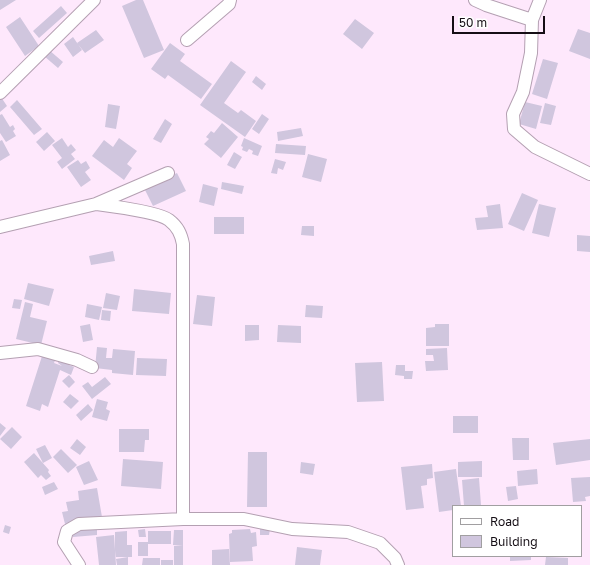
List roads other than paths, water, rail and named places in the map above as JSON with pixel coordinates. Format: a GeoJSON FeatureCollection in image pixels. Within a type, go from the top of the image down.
{"type":"FeatureCollection","features":[{"type":"Feature","properties":{"kind":"street"},"geometry":{"type":"LineString","coordinates":[[0,93],[94,0]]}},
{"type":"Feature","properties":{"kind":"street"},"geometry":{"type":"LineString","coordinates":[[187,40],[229,4],[230,0]]}},
{"type":"Feature","properties":{"kind":"street"},"geometry":{"type":"LineString","coordinates":[[475,0],[532,20]]}},
{"type":"Feature","properties":{"kind":"street"},"geometry":{"type":"LineString","coordinates":[[540,0],[532,20],[531,53],[523,92],[513,114],[514,129],[535,148],[590,174]]}},
{"type":"Feature","properties":{"kind":"street"},"geometry":{"type":"LineString","coordinates":[[0,227],[96,204],[168,173]]}},
{"type":"Feature","properties":{"kind":"street"},"geometry":{"type":"LineString","coordinates":[[96,204],[128,208],[169,220],[181,233],[184,244],[183,519]]}},
{"type":"Feature","properties":{"kind":"street"},"geometry":{"type":"LineString","coordinates":[[0,353],[38,349],[77,360],[92,368]]}},
{"type":"Feature","properties":{"kind":"street"},"geometry":{"type":"LineString","coordinates":[[79,565],[64,542],[67,531],[79,524],[183,519],[244,519],[292,530],[348,532],[380,544],[395,558],[398,565]]}}]}
